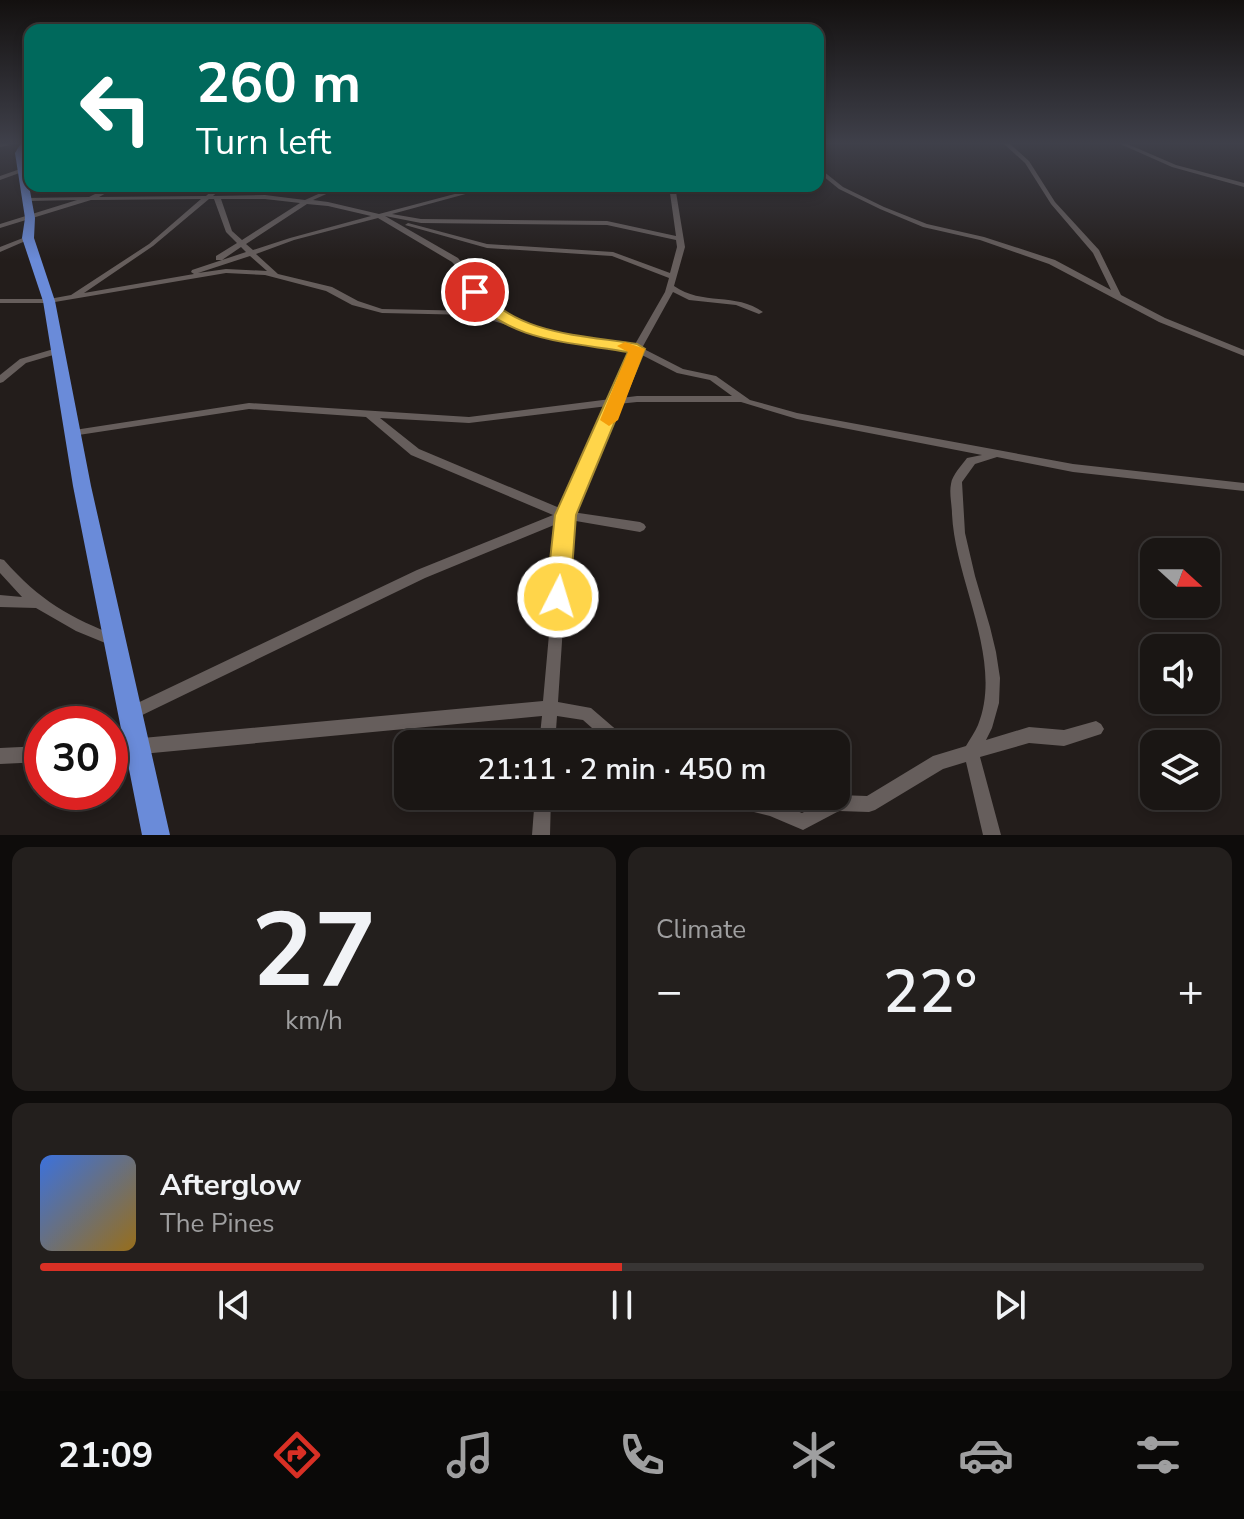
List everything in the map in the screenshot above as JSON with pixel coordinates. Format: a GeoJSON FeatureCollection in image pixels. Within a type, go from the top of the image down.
{"type":"FeatureCollection","features":[{"type":"Feature","properties":{"kind":"highway"},"geometry":{"type":"LineString","coordinates":[[27,192],[30,218],[28,238],[50,306],[72,433],[156,835]]}},
{"type":"Feature","properties":{"kind":"street"},"geometry":{"type":"LineString","coordinates":[[834,182],[913,221],[982,238],[1052,262],[1186,332],[1244,353]]}},
{"type":"Feature","properties":{"kind":"street"},"geometry":{"type":"LineString","coordinates":[[1040,182],[1053,203],[1096,252],[1117,295]]}},
{"type":"Feature","properties":{"kind":"street"},"geometry":{"type":"LineString","coordinates":[[0,226],[104,192]]}},
{"type":"Feature","properties":{"kind":"street"},"geometry":{"type":"LineString","coordinates":[[73,297],[151,245],[211,192]]}},
{"type":"Feature","properties":{"kind":"street"},"geometry":{"type":"LineString","coordinates":[[203,268],[307,201],[327,192]]}},
{"type":"Feature","properties":{"kind":"street"},"geometry":{"type":"LineString","coordinates":[[180,279],[252,251],[383,219],[472,192]]}},
{"type":"Feature","properties":{"kind":"street"},"geometry":{"type":"LineString","coordinates":[[548,730],[565,515],[617,402],[637,349],[672,282],[681,239],[673,192]]}},
{"type":"Feature","properties":{"kind":"street"},"geometry":{"type":"LineString","coordinates":[[28,199],[217,198],[307,201],[349,207],[487,246],[613,254],[672,282],[697,302],[743,303],[759,312]]}},
{"type":"Feature","properties":{"kind":"street"},"geometry":{"type":"LineString","coordinates":[[217,198],[229,232],[275,274]]}},
{"type":"Feature","properties":{"kind":"street"},"geometry":{"type":"LineString","coordinates":[[383,219],[607,223],[681,239]]}},
{"type":"Feature","properties":{"kind":"street"},"geometry":{"type":"LineString","coordinates":[[383,219],[455,260],[466,270],[468,282],[490,311],[508,322]]}},
{"type":"Feature","properties":{"kind":"street"},"geometry":{"type":"LineString","coordinates":[[0,250],[28,238]]}},
{"type":"Feature","properties":{"kind":"street"},"geometry":{"type":"LineString","coordinates":[[0,301],[50,306],[73,297],[226,271],[275,274],[329,289],[382,311],[412,314],[461,311],[546,334],[637,349],[680,371],[713,378],[741,399]]}},
{"type":"Feature","properties":{"kind":"street"},"geometry":{"type":"LineString","coordinates":[[0,380],[23,361],[57,351]]}},
{"type":"Feature","properties":{"kind":"street"},"geometry":{"type":"LineString","coordinates":[[72,433],[249,406],[469,420],[617,402],[687,397],[741,399],[797,416],[1124,476],[1244,487]]}},
{"type":"Feature","properties":{"kind":"street"},"geometry":{"type":"LineString","coordinates":[[369,414],[415,452],[565,515],[640,527]]}},
{"type":"Feature","properties":{"kind":"street"},"geometry":{"type":"LineString","coordinates":[[992,835],[971,752],[989,719],[995,679],[961,546],[956,482],[963,467],[976,458],[1006,455]]}},
{"type":"Feature","properties":{"kind":"street"},"geometry":{"type":"LineString","coordinates":[[130,714],[421,574],[565,515]]}},
{"type":"Feature","properties":{"kind":"street"},"geometry":{"type":"LineString","coordinates":[[0,564],[35,603],[67,623],[115,641]]}},
{"type":"Feature","properties":{"kind":"street"},"geometry":{"type":"LineString","coordinates":[[0,601],[35,603]]}},
{"type":"Feature","properties":{"kind":"street"},"geometry":{"type":"LineString","coordinates":[[128,748],[549,708],[586,713],[606,730]]}},
{"type":"Feature","properties":{"kind":"street"},"geometry":{"type":"LineString","coordinates":[[850,803],[869,804],[939,762],[971,752],[1029,735],[1064,738],[1096,729]]}},
{"type":"Feature","properties":{"kind":"street"},"geometry":{"type":"LineString","coordinates":[[0,756],[24,755]]}},
{"type":"Feature","properties":{"kind":"street"},"geometry":{"type":"LineString","coordinates":[[541,835],[542,810]]}},
{"type":"Feature","properties":{"kind":"street"},"geometry":{"type":"LineString","coordinates":[[775,810],[803,822],[825,810]]}},
{"type":"Feature","properties":{"kind":"slow traffic"},"geometry":{"type":"LineString","coordinates":[[609,420],[637,349],[625,346]]}},
{"type":"Feature","properties":{"kind":"route"},"geometry":{"type":"LineString","coordinates":[[475,292],[490,311],[508,322],[546,334],[637,349],[617,402],[565,515],[558,597]]}}]}
